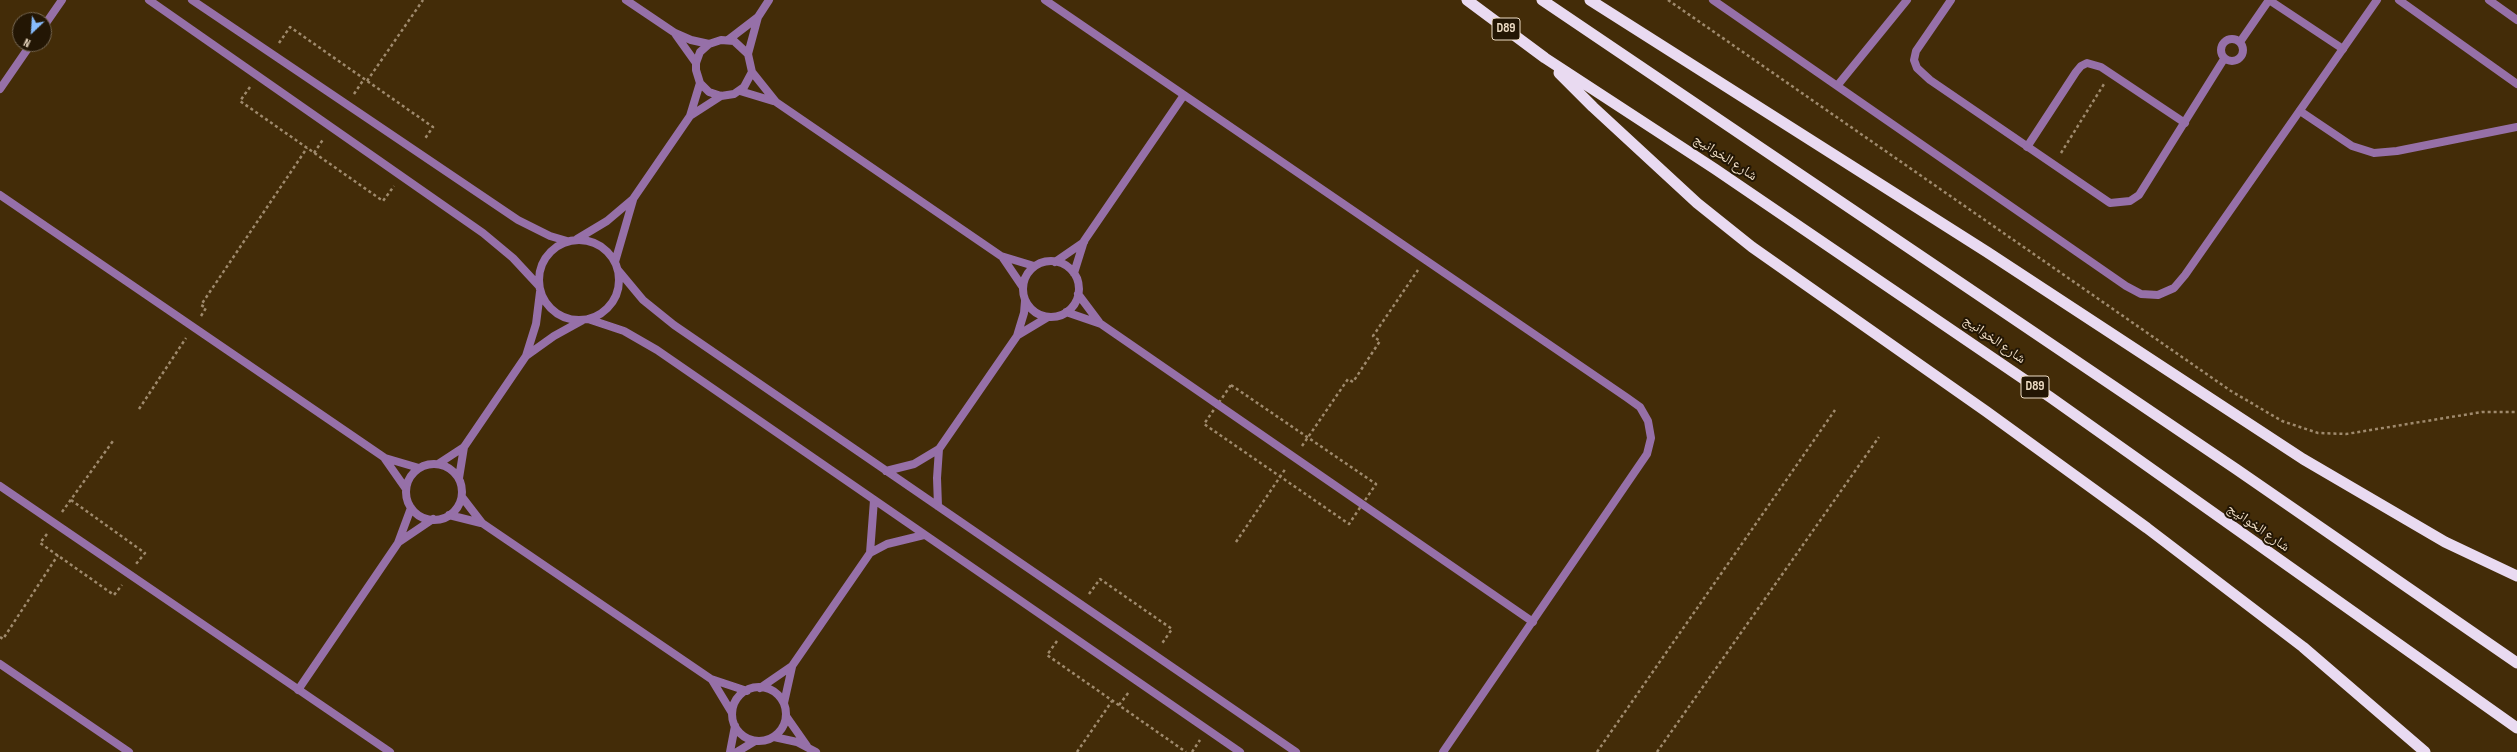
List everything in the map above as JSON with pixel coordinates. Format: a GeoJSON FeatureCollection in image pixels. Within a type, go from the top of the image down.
{"type":"FeatureCollection","features":[{"type":"Feature","properties":{"kind":"highway","name":"شارع الخوانيج"},"geometry":{"type":"LineString","coordinates":[[1467,0],[1544,58],[1890,286],[2517,728]]}},
{"type":"Feature","properties":{"kind":"highway","name":"شارع الخوانيج"},"geometry":{"type":"LineString","coordinates":[[1542,0],[2230,465],[2517,663]]}},
{"type":"Feature","properties":{"kind":"highway"},"geometry":{"type":"LineString","coordinates":[[1590,0],[1987,252],[2302,459],[2432,534],[2517,576]]}},
{"type":"Feature","properties":{"kind":"highway"},"geometry":{"type":"LineString","coordinates":[[1544,58],[1645,156],[1697,203],[1752,247],[1987,412],[2146,528],[2304,647],[2424,752]]}},
{"type":"Feature","properties":{"kind":"street"},"geometry":{"type":"LineString","coordinates":[[52,14],[62,0]]}},
{"type":"Feature","properties":{"kind":"street"},"geometry":{"type":"LineString","coordinates":[[149,0],[499,245],[540,289],[550,308],[566,318],[586,319],[624,331],[646,343],[1240,752]]}},
{"type":"Feature","properties":{"kind":"street"},"geometry":{"type":"LineString","coordinates":[[192,0],[518,220],[539,231],[567,241]]}},
{"type":"Feature","properties":{"kind":"street"},"geometry":{"type":"LineString","coordinates":[[626,0],[674,33],[691,40],[709,44],[728,40],[758,17]]}},
{"type":"Feature","properties":{"kind":"street"},"geometry":{"type":"LineString","coordinates":[[748,54],[758,17],[769,0]]}},
{"type":"Feature","properties":{"kind":"street"},"geometry":{"type":"LineString","coordinates":[[1045,0],[1626,397],[1640,407],[1648,421],[1651,438],[1647,454],[1443,752]]}},
{"type":"Feature","properties":{"kind":"street"},"geometry":{"type":"LineString","coordinates":[[1713,0],[2126,286],[2141,294],[2158,295],[2174,288],[2185,275],[2377,0]]}},
{"type":"Feature","properties":{"kind":"street"},"geometry":{"type":"LineString","coordinates":[[1837,86],[1906,0]]}},
{"type":"Feature","properties":{"kind":"street"},"geometry":{"type":"LineString","coordinates":[[1951,0],[1916,51],[1914,60],[1917,68],[1930,80],[2053,166],[2110,203],[2130,201],[2139,195],[2224,58]]}},
{"type":"Feature","properties":{"kind":"street"},"geometry":{"type":"LineString","coordinates":[[2240,42],[2269,0],[2343,49]]}},
{"type":"Feature","properties":{"kind":"street"},"geometry":{"type":"LineString","coordinates":[[2399,0],[2517,84]]}},
{"type":"Feature","properties":{"kind":"street"},"geometry":{"type":"LineString","coordinates":[[2489,0],[2517,20]]}},
{"type":"Feature","properties":{"kind":"street"},"geometry":{"type":"LineString","coordinates":[[674,33],[687,47],[696,64]]}},
{"type":"Feature","properties":{"kind":"street"},"geometry":{"type":"LineString","coordinates":[[2230,39],[2240,42],[2244,51],[2242,56],[2234,61],[2224,58],[2222,54],[2222,44],[2230,39]]}},
{"type":"Feature","properties":{"kind":"street"},"geometry":{"type":"LineString","coordinates":[[728,40],[740,44],[748,54],[752,72],[776,102],[1001,256],[1034,266]]}},
{"type":"Feature","properties":{"kind":"street"},"geometry":{"type":"LineString","coordinates":[[709,44],[700,52],[696,64],[696,70],[700,83],[709,92],[721,96]]}},
{"type":"Feature","properties":{"kind":"street"},"geometry":{"type":"LineString","coordinates":[[0,90],[26,52]]}},
{"type":"Feature","properties":{"kind":"street"},"geometry":{"type":"LineString","coordinates":[[2027,147],[2081,66],[2094,64],[2184,123]]}},
{"type":"Feature","properties":{"kind":"street"},"geometry":{"type":"LineString","coordinates":[[690,116],[721,96],[740,91],[748,83],[752,72]]}},
{"type":"Feature","properties":{"kind":"street"},"geometry":{"type":"LineString","coordinates":[[577,240],[606,222],[633,199],[690,116],[700,83]]}},
{"type":"Feature","properties":{"kind":"street"},"geometry":{"type":"LineString","coordinates":[[740,91],[776,102]]}},
{"type":"Feature","properties":{"kind":"street"},"geometry":{"type":"LineString","coordinates":[[1074,273],[1084,241],[1184,95]]}},
{"type":"Feature","properties":{"kind":"street"},"geometry":{"type":"LineString","coordinates":[[2300,111],[2352,146],[2374,153],[2397,151],[2517,127]]}},
{"type":"Feature","properties":{"kind":"street"},"geometry":{"type":"LineString","coordinates":[[0,195],[385,458],[419,468],[438,464],[464,447],[526,356],[536,324],[540,289],[540,268],[550,251],[567,241],[577,240],[595,243],[604,248],[634,291],[658,313],[1296,752]]}},
{"type":"Feature","properties":{"kind":"street"},"geometry":{"type":"LineString","coordinates":[[526,356],[554,336],[603,312],[614,300],[619,286],[617,266],[633,199]]}},
{"type":"Feature","properties":{"kind":"street"},"geometry":{"type":"LineString","coordinates":[[1055,262],[1084,241]]}},
{"type":"Feature","properties":{"kind":"street"},"geometry":{"type":"LineString","coordinates":[[886,471],[914,464],[940,449],[1017,336],[1024,313],[1025,302],[1022,286],[1001,256]]}},
{"type":"Feature","properties":{"kind":"street"},"geometry":{"type":"LineString","coordinates":[[1017,336],[1048,317],[1066,312],[1074,305],[1078,294],[1077,280],[1074,273],[1069,268],[1055,262],[1048,261],[1034,266],[1024,278],[1022,286]]}},
{"type":"Feature","properties":{"kind":"street"},"geometry":{"type":"LineString","coordinates":[[1078,294],[1101,324]]}},
{"type":"Feature","properties":{"kind":"street"},"geometry":{"type":"LineString","coordinates":[[1025,302],[1035,312],[1048,317]]}},
{"type":"Feature","properties":{"kind":"street"},"geometry":{"type":"LineString","coordinates":[[1066,312],[1101,324],[1533,622]]}},
{"type":"Feature","properties":{"kind":"street"},"geometry":{"type":"LineString","coordinates":[[464,447],[459,478],[462,497],[482,523],[711,679],[747,691]]}},
{"type":"Feature","properties":{"kind":"street"},"geometry":{"type":"LineString","coordinates":[[938,506],[937,478],[940,449]]}},
{"type":"Feature","properties":{"kind":"street"},"geometry":{"type":"LineString","coordinates":[[298,690],[398,543],[411,508],[406,489],[385,458]]}},
{"type":"Feature","properties":{"kind":"street"},"geometry":{"type":"LineString","coordinates":[[438,464],[450,469],[459,478]]}},
{"type":"Feature","properties":{"kind":"street"},"geometry":{"type":"LineString","coordinates":[[406,489],[410,477],[419,468]]}},
{"type":"Feature","properties":{"kind":"street"},"geometry":{"type":"LineString","coordinates":[[0,486],[390,752]]}},
{"type":"Feature","properties":{"kind":"street"},"geometry":{"type":"LineString","coordinates":[[398,543],[434,519],[449,515],[456,509],[462,497]]}},
{"type":"Feature","properties":{"kind":"street"},"geometry":{"type":"LineString","coordinates":[[870,553],[874,500]]}},
{"type":"Feature","properties":{"kind":"street"},"geometry":{"type":"LineString","coordinates":[[411,508],[421,516],[434,519]]}},
{"type":"Feature","properties":{"kind":"street"},"geometry":{"type":"LineString","coordinates":[[449,515],[482,523]]}},
{"type":"Feature","properties":{"kind":"street"},"geometry":{"type":"LineString","coordinates":[[732,713],[736,701],[747,691],[760,688],[792,666],[870,553],[887,544],[924,535]]}},
{"type":"Feature","properties":{"kind":"street"},"geometry":{"type":"LineString","coordinates":[[0,664],[129,752]]}},
{"type":"Feature","properties":{"kind":"street"},"geometry":{"type":"LineString","coordinates":[[774,737],[782,728],[786,716],[784,703],[792,666]]}},
{"type":"Feature","properties":{"kind":"street"},"geometry":{"type":"LineString","coordinates":[[711,679],[732,713],[735,726],[730,752]]}},
{"type":"Feature","properties":{"kind":"street"},"geometry":{"type":"LineString","coordinates":[[760,688],[775,693],[784,703]]}},
{"type":"Feature","properties":{"kind":"street"},"geometry":{"type":"LineString","coordinates":[[786,716],[808,746],[816,752]]}},
{"type":"Feature","properties":{"kind":"street"},"geometry":{"type":"LineString","coordinates":[[735,726],[743,736],[755,741]]}},
{"type":"Feature","properties":{"kind":"street"},"geometry":{"type":"LineString","coordinates":[[737,752],[755,741],[774,737],[808,746]]}},
{"type":"Feature","properties":{"kind":"path"},"geometry":{"type":"LineString","coordinates":[[367,81],[423,0]]}},
{"type":"Feature","properties":{"kind":"path"},"geometry":{"type":"LineString","coordinates":[[272,54],[290,27],[433,127],[417,152]]}},
{"type":"Feature","properties":{"kind":"path"},"geometry":{"type":"LineString","coordinates":[[2053,166],[2110,74]]}},
{"type":"Feature","properties":{"kind":"path"},"geometry":{"type":"LineString","coordinates":[[258,75],[240,102],[383,201],[401,175]]}},
{"type":"Feature","properties":{"kind":"path"},"geometry":{"type":"LineString","coordinates":[[138,409],[206,308],[201,305],[307,148]]}},
{"type":"Feature","properties":{"kind":"path"},"geometry":{"type":"LineString","coordinates":[[1236,542],[1348,379],[1353,382],[1380,341],[1373,336],[1425,259]]}},
{"type":"Feature","properties":{"kind":"path"},"geometry":{"type":"LineString","coordinates":[[1597,752],[1835,410]]}},
{"type":"Feature","properties":{"kind":"path"},"geometry":{"type":"LineString","coordinates":[[1657,752],[1879,437]]}},
{"type":"Feature","properties":{"kind":"path"},"geometry":{"type":"LineString","coordinates":[[0,637],[3,639],[58,555],[40,543],[113,441]]}},
{"type":"Feature","properties":{"kind":"path"},"geometry":{"type":"LineString","coordinates":[[1064,631],[1047,655],[1186,752]]}},
{"type":"Feature","properties":{"kind":"path"},"geometry":{"type":"LineString","coordinates":[[1078,752],[1112,701]]}}]}
